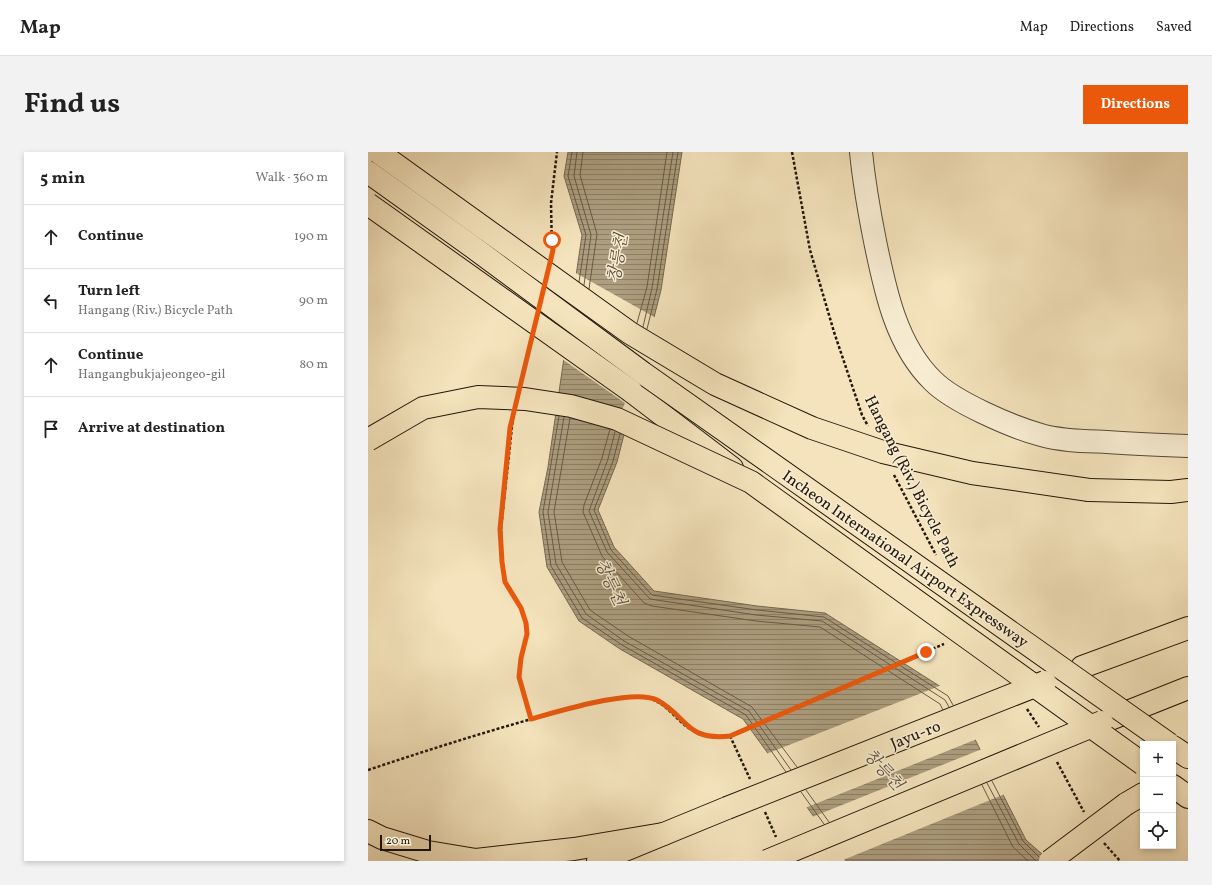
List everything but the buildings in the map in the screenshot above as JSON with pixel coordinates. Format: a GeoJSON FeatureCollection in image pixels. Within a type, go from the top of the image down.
{"type":"FeatureCollection","features":[{"type":"Feature","properties":{"kind":"highway"},"geometry":{"type":"LineString","coordinates":[[378,152],[630,333],[715,384],[812,428],[883,452],[972,473],[1088,490],[1171,492],[1188,490]]}},
{"type":"Feature","properties":{"kind":"highway","name":"Incheon International Airport Expressway"},"geometry":{"type":"LineString","coordinates":[[368,172],[644,373],[1165,741]]}},
{"type":"Feature","properties":{"kind":"highway","name":"Incheon International Airport Expressway"},"geometry":{"type":"LineString","coordinates":[[368,204],[631,391],[751,482],[1140,762]]}},
{"type":"Feature","properties":{"kind":"highway"},"geometry":{"type":"LineString","coordinates":[[368,440],[423,408],[478,397],[525,399],[571,406],[617,419],[751,482]]}},
{"type":"Feature","properties":{"kind":"highway","name":"Jayu-ro"},"geometry":{"type":"LineString","coordinates":[[598,861],[727,808],[1082,667],[1188,628]]}},
{"type":"Feature","properties":{"kind":"highway"},"geometry":{"type":"LineString","coordinates":[[767,861],[1102,722],[1188,688]]}},
{"type":"Feature","properties":{"kind":"highway"},"geometry":{"type":"LineString","coordinates":[[1176,749],[1188,757]]}},
{"type":"Feature","properties":{"kind":"highway"},"geometry":{"type":"LineString","coordinates":[[1176,773],[1188,766]]}},
{"type":"Feature","properties":{"kind":"highway"},"geometry":{"type":"LineString","coordinates":[[1176,788],[1188,797]]}},
{"type":"Feature","properties":{"kind":"highway"},"geometry":{"type":"LineString","coordinates":[[1050,861],[1135,799]]}},
{"type":"Feature","properties":{"kind":"highway"},"geometry":{"type":"LineString","coordinates":[[368,831],[382,838],[428,852],[476,860],[574,850],[663,834]]}},
{"type":"Feature","properties":{"kind":"street"},"geometry":{"type":"LineString","coordinates":[[861,152],[864,186],[885,291],[899,329],[914,358],[934,382],[962,401],[1004,422],[1041,435],[1084,441],[1188,446]]}},
{"type":"Feature","properties":{"kind":"path"},"geometry":{"type":"LineString","coordinates":[[551,258],[553,250],[550,203],[557,152]]}},
{"type":"Feature","properties":{"kind":"path","name":"Hangang (Riv.) Bicycle Path"},"geometry":{"type":"LineString","coordinates":[[792,152],[810,250],[834,332],[862,415],[869,428]]}},
{"type":"Feature","properties":{"kind":"path"},"geometry":{"type":"LineString","coordinates":[[522,382],[533,335]]}},
{"type":"Feature","properties":{"kind":"path"},"geometry":{"type":"LineString","coordinates":[[514,413],[510,428],[500,529],[505,582],[521,608],[526,623],[527,634],[521,658],[519,677],[531,719]]}},
{"type":"Feature","properties":{"kind":"path","name":"Hangang (Riv.) Bicycle Path"},"geometry":{"type":"LineString","coordinates":[[891,470],[938,558]]}},
{"type":"Feature","properties":{"kind":"path"},"geometry":{"type":"LineString","coordinates":[[368,770],[454,741],[590,703],[638,697],[656,700],[687,727],[699,733],[716,738],[730,736],[926,652]]}},
{"type":"Feature","properties":{"kind":"water","name":"창릉천"},"geometry":{"type":"Polygon","coordinates":[[[568,152],[682,152],[661,290],[617,462],[598,510],[614,547],[654,591],[757,606],[825,613],[952,694],[1026,840],[1050,861],[846,861],[743,719],[620,649],[579,621],[547,567],[539,512],[548,467],[582,235],[564,176],[568,152]]]}},
{"type":"Feature","properties":{"kind":"pier"},"geometry":{"type":"Polygon","coordinates":[[[574,272],[656,318],[626,436],[613,430],[625,403],[562,359],[574,272]]]}},
{"type":"Feature","properties":{"kind":"pier"},"geometry":{"type":"Polygon","coordinates":[[[942,685],[954,693],[977,739],[805,808],[766,754],[942,685]]]}},
{"type":"Feature","properties":{"kind":"pier"},"geometry":{"type":"Polygon","coordinates":[[[982,749],[1005,794],[843,860],[812,817],[982,749]]]}},
{"type":"Feature","properties":{"kind":"route"},"geometry":{"type":"LineString","coordinates":[[552,240],[553,250],[510,428],[506,489],[500,529],[505,582],[521,608],[526,623],[527,634],[521,658],[519,677],[531,719],[590,703],[638,697],[656,700],[671,711],[687,727],[699,733],[716,738],[730,736],[926,652]]}}]}
